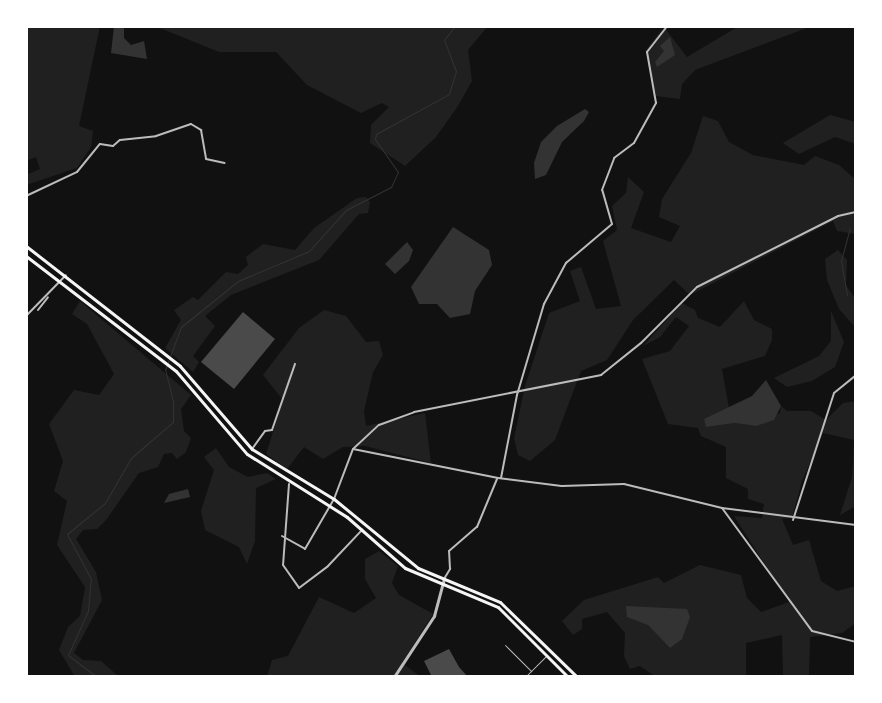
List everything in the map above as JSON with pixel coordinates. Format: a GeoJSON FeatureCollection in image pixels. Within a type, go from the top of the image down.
{"type":"FeatureCollection","features":[{"type":"Feature","properties":{"kind":"main road"},"geometry":{"type":"LineString","coordinates":[[26,246],[66,275],[180,366],[252,449],[334,499],[388,547],[444,579],[500,602],[577,677]]}},
{"type":"Feature","properties":{"kind":"main road"},"geometry":{"type":"LineString","coordinates":[[26,256],[176,371],[247,454],[289,484],[330,506],[362,530],[404,568],[442,586],[498,608],[568,677]]}},
{"type":"Feature","properties":{"kind":"street"},"geometry":{"type":"LineString","coordinates":[[394,677],[434,616],[444,579],[450,569],[449,551],[477,527],[499,478],[517,395],[544,304],[560,271],[612,224],[602,190],[614,158],[634,142],[656,103],[647,52],[667,26]]}},
{"type":"Feature","properties":{"kind":"street"},"geometry":{"type":"LineString","coordinates":[[26,196],[78,172],[100,144],[113,146],[120,140],[156,136],[191,124],[201,130],[206,159],[226,163]]}},
{"type":"Feature","properties":{"kind":"street"},"geometry":{"type":"LineString","coordinates":[[282,536],[305,549],[334,499],[353,449],[379,425],[414,412],[517,395],[601,375],[641,343],[697,287],[838,216],[856,212]]}},
{"type":"Feature","properties":{"kind":"street"},"geometry":{"type":"LineString","coordinates":[[38,310],[66,275]]}},
{"type":"Feature","properties":{"kind":"street"},"geometry":{"type":"LineString","coordinates":[[26,316],[50,296]]}},
{"type":"Feature","properties":{"kind":"street"},"geometry":{"type":"LineString","coordinates":[[252,449],[265,431],[272,430],[295,364]]}},
{"type":"Feature","properties":{"kind":"street"},"geometry":{"type":"LineString","coordinates":[[793,520],[834,393],[856,375]]}},
{"type":"Feature","properties":{"kind":"street"},"geometry":{"type":"LineString","coordinates":[[353,449],[499,478],[562,486],[624,484],[722,508],[793,520],[856,526]]}},
{"type":"Feature","properties":{"kind":"street"},"geometry":{"type":"LineString","coordinates":[[289,484],[282,536],[283,565],[299,588],[328,566],[362,530]]}},
{"type":"Feature","properties":{"kind":"street"},"geometry":{"type":"LineString","coordinates":[[722,508],[812,631],[856,642]]}},
{"type":"Feature","properties":{"kind":"lane"},"geometry":{"type":"LineString","coordinates":[[505,645],[531,671]]}},
{"type":"Feature","properties":{"kind":"lane"},"geometry":{"type":"LineString","coordinates":[[525,677],[547,655]]}},
{"type":"Feature","properties":{"kind":"shaded area"},"geometry":{"type":"Polygon","coordinates":[[[26,26],[100,26],[79,126],[93,131],[91,147],[77,168],[26,185],[26,175],[40,169],[36,157],[26,161],[26,26]]]}},
{"type":"Feature","properties":{"kind":"shaded area"},"geometry":{"type":"Polygon","coordinates":[[[114,26],[124,26],[124,38],[131,45],[144,41],[147,59],[111,53],[114,26]]]}},
{"type":"Feature","properties":{"kind":"shaded area"},"geometry":{"type":"Polygon","coordinates":[[[155,26],[488,26],[468,50],[472,81],[458,106],[436,137],[405,166],[370,143],[371,125],[389,107],[382,103],[361,113],[307,85],[276,52],[219,52],[155,26]]]}},
{"type":"Feature","properties":{"kind":"shaded area"},"geometry":{"type":"Polygon","coordinates":[[[739,26],[812,26],[695,70],[682,84],[680,99],[656,96],[646,50],[664,27],[687,57],[739,26]]]}},
{"type":"Feature","properties":{"kind":"shaded area"},"geometry":{"type":"Polygon","coordinates":[[[670,37],[675,55],[657,67],[655,62],[664,51],[660,46],[670,37]]]}},
{"type":"Feature","properties":{"kind":"shaded area"},"geometry":{"type":"Polygon","coordinates":[[[585,109],[589,112],[584,121],[562,142],[546,175],[535,179],[534,163],[541,142],[557,126],[585,109]]]}},
{"type":"Feature","properties":{"kind":"shaded area"},"geometry":{"type":"Polygon","coordinates":[[[830,115],[856,122],[856,144],[835,137],[799,154],[783,143],[830,115]]]}},
{"type":"Feature","properties":{"kind":"shaded area"},"geometry":{"type":"Polygon","coordinates":[[[703,116],[718,121],[729,142],[753,155],[804,165],[815,156],[839,165],[856,180],[856,234],[837,231],[833,221],[690,295],[674,280],[633,320],[607,360],[581,371],[555,440],[530,461],[518,455],[514,438],[525,386],[549,313],[580,301],[570,271],[581,267],[596,309],[621,306],[603,241],[617,230],[612,206],[626,193],[628,177],[644,192],[631,228],[671,242],[680,226],[659,217],[662,199],[691,153],[703,116]]]}},
{"type":"Feature","properties":{"kind":"shaded area"},"geometry":{"type":"Polygon","coordinates":[[[366,197],[370,202],[368,213],[359,214],[319,260],[231,295],[205,316],[215,326],[193,356],[199,362],[193,372],[165,348],[181,320],[174,310],[193,297],[198,300],[226,272],[238,274],[248,265],[246,257],[263,244],[295,250],[314,228],[357,198],[366,197]]]}},
{"type":"Feature","properties":{"kind":"shaded area"},"geometry":{"type":"Polygon","coordinates":[[[453,227],[489,250],[492,265],[475,291],[470,314],[450,318],[437,304],[419,304],[411,287],[453,227]]]}},
{"type":"Feature","properties":{"kind":"shaded area"},"geometry":{"type":"Polygon","coordinates":[[[407,242],[413,250],[409,261],[395,274],[385,264],[407,242]]]}},
{"type":"Feature","properties":{"kind":"shaded area"},"geometry":{"type":"Polygon","coordinates":[[[838,250],[847,260],[846,285],[856,300],[855,327],[839,309],[827,280],[825,259],[838,250]]]}},
{"type":"Feature","properties":{"kind":"shaded area"},"geometry":{"type":"Polygon","coordinates":[[[80,301],[191,395],[181,409],[184,431],[191,438],[186,452],[177,459],[172,453],[164,454],[158,467],[139,473],[106,520],[97,529],[83,530],[76,539],[96,572],[102,600],[74,653],[83,660],[101,661],[119,677],[75,677],[59,650],[68,627],[80,616],[85,587],[57,545],[67,501],[54,491],[63,461],[49,424],[74,390],[99,395],[114,374],[87,324],[72,314],[80,301]]]}},
{"type":"Feature","properties":{"kind":"shaded area"},"geometry":{"type":"Polygon","coordinates":[[[744,301],[754,320],[772,329],[772,340],[765,356],[722,369],[729,408],[704,420],[707,427],[735,423],[756,426],[780,413],[781,406],[787,411],[811,411],[826,420],[843,403],[856,401],[856,506],[840,515],[852,477],[854,440],[823,433],[802,481],[792,518],[782,519],[793,545],[809,540],[821,581],[837,591],[856,586],[856,623],[842,633],[810,637],[809,676],[783,677],[782,635],[746,643],[746,677],[656,677],[640,666],[630,669],[624,656],[625,633],[607,612],[582,619],[582,629],[573,635],[562,621],[584,600],[658,577],[664,583],[700,565],[741,575],[747,598],[761,612],[789,602],[734,516],[762,518],[764,504],[748,499],[748,489],[726,478],[726,447],[701,436],[698,428],[668,424],[642,359],[670,351],[689,326],[676,317],[660,337],[643,346],[682,303],[695,310],[698,318],[720,327],[744,301]],[[687,609],[673,610],[648,625],[670,647],[687,609]]]}},
{"type":"Feature","properties":{"kind":"shaded area"},"geometry":{"type":"Polygon","coordinates":[[[324,310],[346,316],[366,342],[379,341],[383,355],[373,372],[364,411],[366,426],[425,413],[431,463],[365,446],[343,447],[323,459],[304,447],[287,469],[266,454],[283,400],[263,375],[299,328],[324,310]]]}},
{"type":"Feature","properties":{"kind":"shaded area"},"geometry":{"type":"Polygon","coordinates":[[[831,311],[844,342],[835,367],[812,381],[787,387],[774,378],[819,356],[831,341],[831,311]]]}},
{"type":"Feature","properties":{"kind":"shaded area"},"geometry":{"type":"Polygon","coordinates":[[[766,380],[781,406],[774,420],[756,426],[735,423],[706,427],[704,419],[752,396],[766,380]]]}},
{"type":"Feature","properties":{"kind":"shaded area"},"geometry":{"type":"Polygon","coordinates":[[[216,448],[229,467],[248,477],[267,473],[276,479],[256,488],[255,541],[247,564],[239,547],[205,530],[201,511],[214,470],[204,457],[216,448]]]}},
{"type":"Feature","properties":{"kind":"shaded area"},"geometry":{"type":"Polygon","coordinates":[[[188,489],[190,497],[164,503],[169,494],[188,489]]]}},
{"type":"Feature","properties":{"kind":"shaded area"},"geometry":{"type":"Polygon","coordinates":[[[379,551],[398,566],[392,583],[399,595],[433,614],[402,663],[421,677],[267,677],[272,660],[288,656],[319,597],[354,613],[376,598],[365,579],[365,559],[379,551]]]}},
{"type":"Feature","properties":{"kind":"shaded area"},"geometry":{"type":"Polygon","coordinates":[[[626,606],[687,609],[690,617],[682,639],[670,648],[648,625],[627,617],[626,606]]]}},
{"type":"Feature","properties":{"kind":"building"},"geometry":{"type":"Polygon","coordinates":[[[243,312],[275,339],[234,389],[201,362],[243,312]]]}},
{"type":"Feature","properties":{"kind":"building"},"geometry":{"type":"Polygon","coordinates":[[[449,649],[459,667],[468,677],[432,677],[424,661],[449,649]]]}},
{"type":"Feature","properties":{"kind":"waterway"},"geometry":{"type":"LineString","coordinates":[[97,677],[68,655],[88,611],[91,579],[67,534],[105,503],[131,458],[173,422],[173,401],[165,370],[181,327],[238,281],[309,251],[346,210],[391,187],[398,172],[375,139],[376,134],[449,94],[456,71],[444,40],[455,26]]}},
{"type":"Feature","properties":{"kind":"waterway"},"geometry":{"type":"LineString","coordinates":[[847,295],[841,261],[850,228]]}}]}
